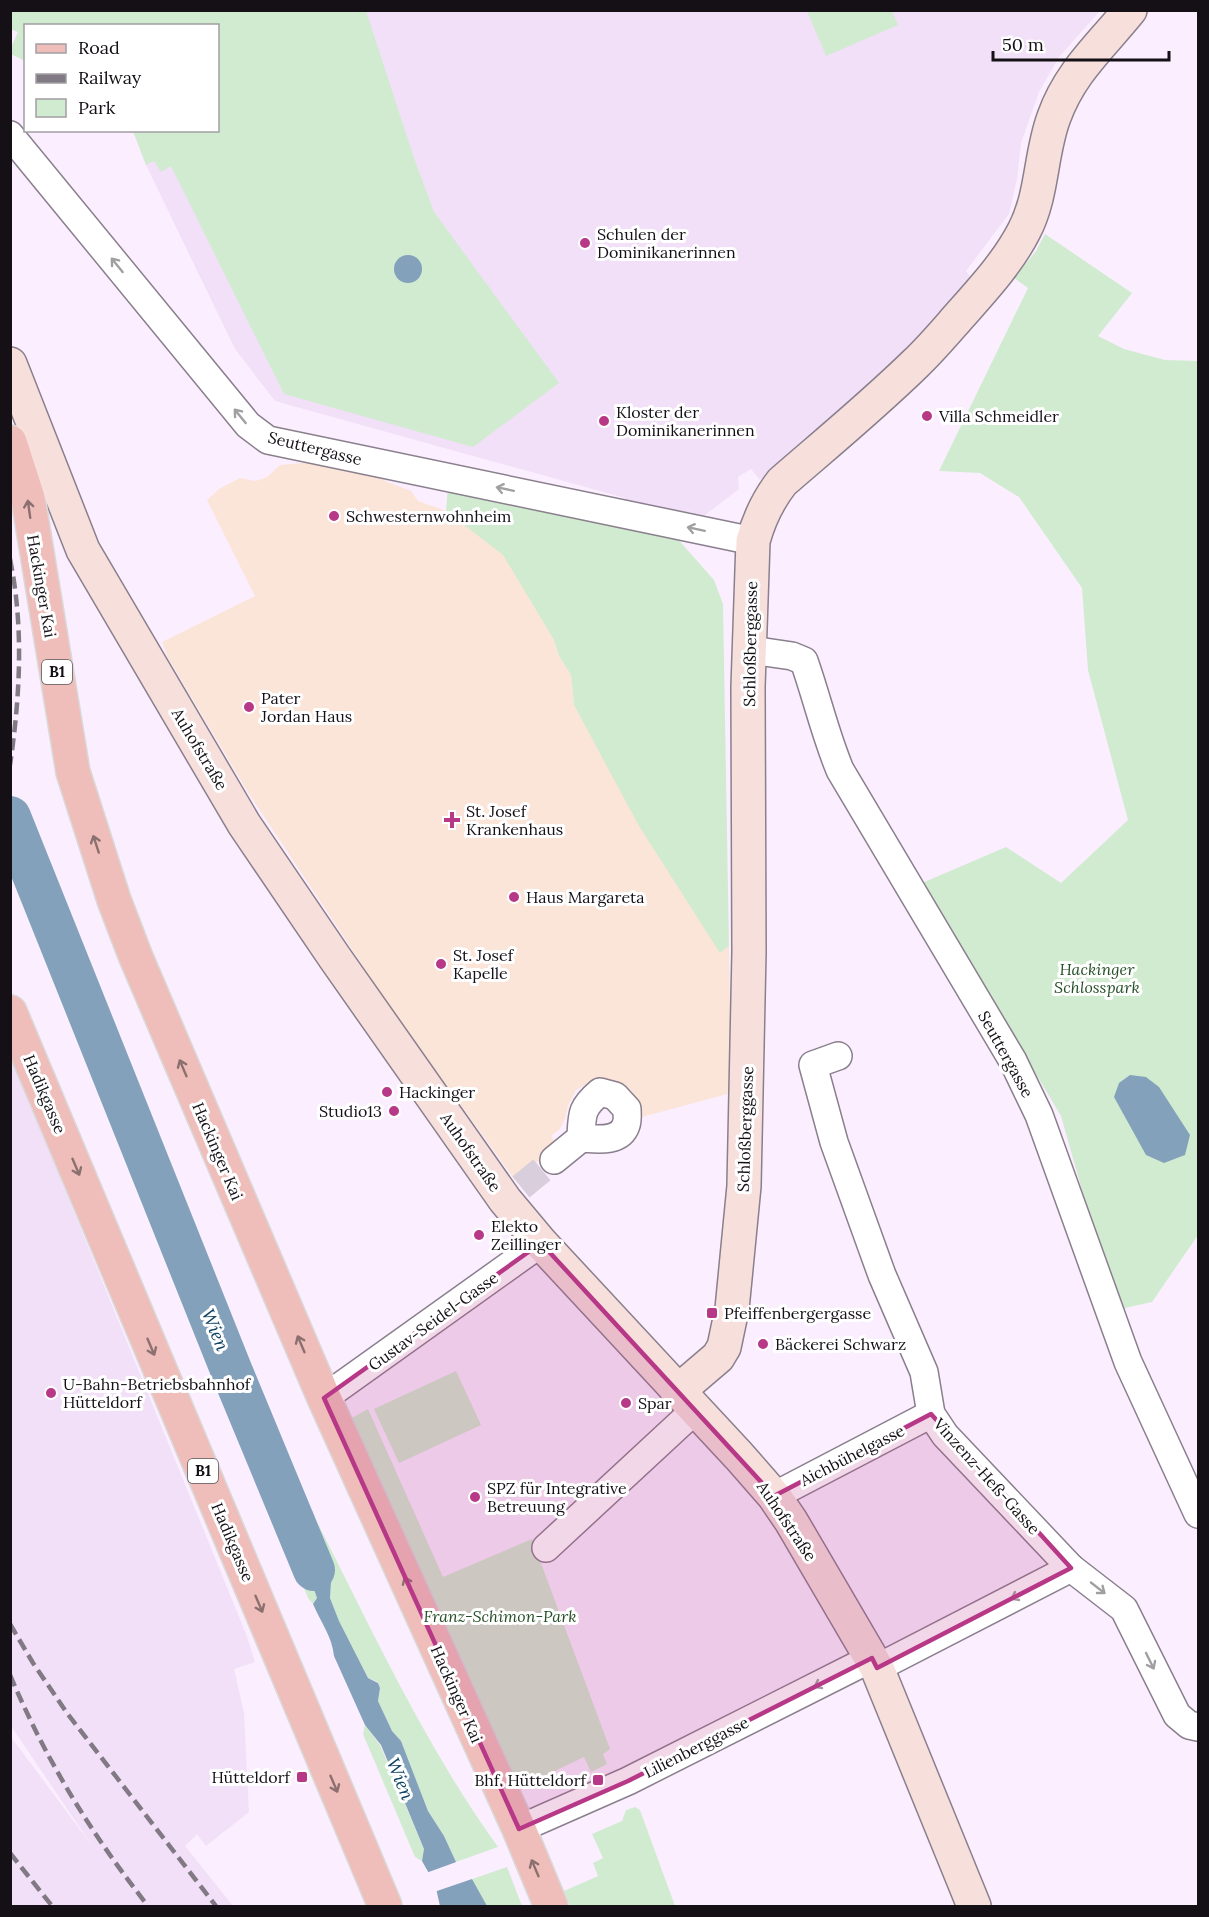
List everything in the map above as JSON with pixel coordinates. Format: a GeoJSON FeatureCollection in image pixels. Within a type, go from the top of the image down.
{"type":"FeatureCollection","features":[{"type":"Feature","properties":{"kind":"main road","name":"Hackinger Kai"},"geometry":{"type":"LineString","coordinates":[[10,442],[27,498],[73,772],[111,889],[139,965],[324,1398],[519,1829]]}},
{"type":"Feature","properties":{"kind":"main road","name":"Hadikgasse"},"geometry":{"type":"LineString","coordinates":[[10,1012],[385,1906]]}},
{"type":"Feature","properties":{"kind":"main road","name":"B1"},"geometry":{"type":"LineString","coordinates":[[519,1829],[551,1906]]}},
{"type":"Feature","properties":{"kind":"street","name":"Schloßberggasse"},"geometry":{"type":"LineString","coordinates":[[686,1401],[724,1347],[732,1309],[739,1230],[746,1140],[749,952],[748,687],[753,542],[765,508],[782,482],[916,363],[988,284],[1007,259],[1032,214],[1038,196],[1053,118],[1062,96],[1088,57],[1130,10]]}},
{"type":"Feature","properties":{"kind":"street","name":"Seuttergasse"},"geometry":{"type":"LineString","coordinates":[[10,135],[248,425],[268,440],[753,542]]}},
{"type":"Feature","properties":{"kind":"street","name":"Auhofstraße"},"geometry":{"type":"LineString","coordinates":[[10,364],[83,550],[232,803],[335,958],[513,1194],[541,1243],[774,1496],[791,1521],[874,1663],[974,1906]]}},
{"type":"Feature","properties":{"kind":"street","name":"Seuttergasse"},"geometry":{"type":"LineString","coordinates":[[750,651],[792,656],[804,662],[815,693],[826,737],[840,770],[1013,1061],[1039,1115],[1128,1362],[1198,1514]]}},
{"type":"Feature","properties":{"kind":"street","name":"Vinzenz-Heß-Gasse"},"geometry":{"type":"LineString","coordinates":[[838,1056],[813,1065],[834,1142],[882,1275],[924,1372],[931,1414],[945,1435],[1071,1568],[1124,1609],[1177,1715],[1189,1725],[1198,1726]]}},
{"type":"Feature","properties":{"kind":"street"},"geometry":{"type":"LineString","coordinates":[[554,1160],[581,1138]]}},
{"type":"Feature","properties":{"kind":"street","name":"Gustav-Seidel-Gasse"},"geometry":{"type":"LineString","coordinates":[[324,1398],[541,1243]]}},
{"type":"Feature","properties":{"kind":"street"},"geometry":{"type":"LineString","coordinates":[[546,1548],[686,1401]]}},
{"type":"Feature","properties":{"kind":"street","name":"Aichbühelgasse"},"geometry":{"type":"LineString","coordinates":[[774,1496],[931,1414]]}},
{"type":"Feature","properties":{"kind":"street","name":"Lilienberggasse"},"geometry":{"type":"LineString","coordinates":[[519,1829],[628,1781],[1071,1568]]}},
{"type":"Feature","properties":{"kind":"highlighted area"},"geometry":{"type":"Polygon","coordinates":[[[541,1243],[774,1496],[931,1414],[1071,1568],[877,1668],[872,1658],[628,1781],[519,1829],[324,1398],[541,1243]]]}},
{"type":"Feature","properties":{"kind":"shaded area","name":"Schulen der Dominikanerinnen"},"geometry":{"type":"Polygon","coordinates":[[[11,10],[1100,11],[1059,57],[1039,92],[1021,143],[1017,179],[1009,214],[966,271],[970,276],[937,322],[837,419],[760,480],[751,469],[738,477],[739,489],[696,522],[690,511],[676,519],[626,508],[625,498],[275,401],[235,349],[146,165],[133,132],[219,132],[219,24],[24,24],[24,60],[11,54],[11,48],[18,32],[11,29],[11,10]]]}},
{"type":"Feature","properties":{"kind":"shaded area","name":"St. Josef Krankenhaus"},"geometry":{"type":"Polygon","coordinates":[[[313,462],[351,473],[353,470],[374,473],[387,482],[411,491],[418,501],[446,511],[503,554],[554,640],[559,656],[571,675],[574,705],[720,952],[729,946],[731,1093],[642,1117],[639,1104],[631,1090],[615,1081],[595,1080],[576,1090],[560,1129],[551,1136],[557,1146],[515,1180],[385,1000],[249,794],[168,658],[162,642],[255,596],[207,500],[219,489],[240,478],[255,481],[267,477],[280,465],[313,462]]]}},
{"type":"Feature","properties":{"kind":"shaded area"},"geometry":{"type":"Polygon","coordinates":[[[10,1055],[246,1634],[255,1662],[234,1669],[244,1713],[249,1812],[206,1846],[197,1834],[185,1846],[233,1906],[11,1906],[11,1737],[93,1847],[11,1726],[10,1055]]]}},
{"type":"Feature","properties":{"kind":"green space"},"geometry":{"type":"Polygon","coordinates":[[[11,11],[366,11],[434,212],[559,383],[473,447],[284,394],[171,166],[161,172],[154,161],[146,165],[133,132],[219,132],[219,24],[24,24],[24,60],[11,54],[11,48],[18,32],[11,29],[11,11]]]}},
{"type":"Feature","properties":{"kind":"green space"},"geometry":{"type":"Polygon","coordinates":[[[807,11],[892,11],[898,25],[826,56],[807,11]]]}},
{"type":"Feature","properties":{"kind":"green space","name":"Hackinger Schlosspark"},"geometry":{"type":"Polygon","coordinates":[[[1045,234],[1132,293],[1098,336],[1124,349],[1165,360],[1198,361],[1198,1235],[1152,1302],[1116,1310],[1061,1116],[922,883],[1006,847],[1061,883],[1128,820],[1088,670],[1082,588],[1019,497],[980,473],[939,471],[1028,288],[1014,278],[1036,251],[1045,234]]]}},
{"type":"Feature","properties":{"kind":"green space"},"geometry":{"type":"Polygon","coordinates":[[[448,487],[676,537],[714,580],[723,604],[729,946],[720,953],[639,826],[574,705],[571,675],[559,656],[554,640],[503,555],[446,511],[448,487]]]}},
{"type":"Feature","properties":{"kind":"green space"},"geometry":{"type":"Polygon","coordinates":[[[456,1371],[481,1425],[399,1463],[374,1409],[456,1371]]]}},
{"type":"Feature","properties":{"kind":"green space","name":"Franz-Schimon-Park"},"geometry":{"type":"Polygon","coordinates":[[[368,1409],[443,1577],[532,1539],[610,1749],[603,1754],[607,1764],[591,1772],[584,1757],[519,1788],[348,1420],[368,1409]]]}},
{"type":"Feature","properties":{"kind":"green space"},"geometry":{"type":"Polygon","coordinates":[[[315,1518],[400,1687],[447,1769],[498,1847],[456,1862],[444,1836],[428,1811],[401,1741],[392,1731],[378,1701],[380,1688],[378,1682],[368,1678],[339,1621],[330,1598],[331,1582],[311,1531],[315,1518]]]}},
{"type":"Feature","properties":{"kind":"green space"},"geometry":{"type":"Polygon","coordinates":[[[283,1532],[294,1539],[317,1598],[313,1604],[308,1598],[282,1535],[283,1532]]]}},
{"type":"Feature","properties":{"kind":"green space"},"geometry":{"type":"Polygon","coordinates":[[[365,1725],[380,1745],[424,1849],[422,1861],[415,1857],[363,1734],[365,1725]]]}},
{"type":"Feature","properties":{"kind":"green space"},"geometry":{"type":"Polygon","coordinates":[[[635,1807],[640,1810],[675,1906],[570,1906],[564,1891],[598,1876],[593,1863],[603,1858],[592,1834],[622,1821],[626,1810],[635,1807]]]}},
{"type":"Feature","properties":{"kind":"green space"},"geometry":{"type":"Polygon","coordinates":[[[507,1867],[522,1906],[486,1906],[472,1879],[507,1867]]]}},
{"type":"Feature","properties":{"kind":"water"},"geometry":{"type":"Polygon","coordinates":[[[408,255],[418,259],[422,269],[418,279],[408,283],[398,279],[394,269],[398,259],[408,255]]]}},
{"type":"Feature","properties":{"kind":"water"},"geometry":{"type":"Polygon","coordinates":[[[1130,1075],[1146,1077],[1159,1087],[1190,1135],[1185,1155],[1164,1163],[1146,1155],[1114,1097],[1119,1083],[1130,1075]]]}},
{"type":"Feature","properties":{"kind":"water"},"geometry":{"type":"Polygon","coordinates":[[[307,1509],[312,1511],[315,1518],[311,1531],[331,1582],[330,1598],[339,1621],[368,1678],[378,1683],[380,1688],[378,1701],[392,1731],[401,1741],[428,1811],[444,1836],[456,1862],[472,1879],[487,1906],[440,1906],[435,1884],[422,1861],[424,1849],[381,1745],[365,1725],[334,1656],[329,1636],[313,1604],[317,1598],[300,1550],[294,1539],[280,1526],[280,1522],[307,1509]]]}},
{"type":"Feature","properties":{"kind":"pier"},"geometry":{"type":"Polygon","coordinates":[[[459,1861],[475,1878],[434,1892],[426,1873],[459,1861]]]}},
{"type":"Feature","properties":{"kind":"waterway","name":"Wien"},"geometry":{"type":"LineString","coordinates":[[10,817],[232,1372],[314,1570]]}},
{"type":"Feature","properties":{"kind":"tunnel"},"geometry":{"type":"LineString","coordinates":[[521,1187],[554,1160]]}},
{"type":"Feature","properties":{"kind":"railway"},"geometry":{"type":"LineString","coordinates":[[10,559],[19,636],[18,688],[10,765]]}},
{"type":"Feature","properties":{"kind":"railway"},"geometry":{"type":"LineString","coordinates":[[10,1624],[67,1713],[216,1906]]}},
{"type":"Feature","properties":{"kind":"railway"},"geometry":{"type":"LineString","coordinates":[[10,1675],[39,1737],[71,1795],[107,1851],[148,1906]]}},
{"type":"Feature","properties":{"kind":"railway"},"geometry":{"type":"LineString","coordinates":[[10,1853],[52,1906]]}},
{"type":"Feature","properties":{"kind":"place","name":"Schulen der Dominikanerinnen"},"geometry":{"type":"Point","coordinates":[585,243]}},
{"type":"Feature","properties":{"kind":"place","name":"Villa Schmeidler"},"geometry":{"type":"Point","coordinates":[927,416]}},
{"type":"Feature","properties":{"kind":"place","name":"Kloster der Dominikanerinnen"},"geometry":{"type":"Point","coordinates":[604,421]}},
{"type":"Feature","properties":{"kind":"place","name":"Schwesternwohnheim"},"geometry":{"type":"Point","coordinates":[334,516]}},
{"type":"Feature","properties":{"kind":"place","name":"Pater Jordan Haus"},"geometry":{"type":"Point","coordinates":[249,707]}},
{"type":"Feature","properties":{"kind":"place","name":"St. Josef Krankenhaus"},"geometry":{"type":"Point","coordinates":[452,820]}},
{"type":"Feature","properties":{"kind":"place","name":"Haus Margareta"},"geometry":{"type":"Point","coordinates":[514,897]}},
{"type":"Feature","properties":{"kind":"place","name":"St. Josef Kapelle"},"geometry":{"type":"Point","coordinates":[441,964]}},
{"type":"Feature","properties":{"kind":"place","name":"Hackinger"},"geometry":{"type":"Point","coordinates":[387,1092]}},
{"type":"Feature","properties":{"kind":"place","name":"Studio13"},"geometry":{"type":"Point","coordinates":[394,1111]}},
{"type":"Feature","properties":{"kind":"place","name":"Elekto Zeillinger"},"geometry":{"type":"Point","coordinates":[479,1235]}},
{"type":"Feature","properties":{"kind":"place","name":"Pfeiffenbergergasse"},"geometry":{"type":"Point","coordinates":[712,1313]}},
{"type":"Feature","properties":{"kind":"place","name":"Bäckerei Schwarz"},"geometry":{"type":"Point","coordinates":[763,1344]}},
{"type":"Feature","properties":{"kind":"place","name":"U-Bahn-Betriebsbahnhof Hütteldorf"},"geometry":{"type":"Point","coordinates":[51,1393]}},
{"type":"Feature","properties":{"kind":"place","name":"Spar"},"geometry":{"type":"Point","coordinates":[626,1403]}},
{"type":"Feature","properties":{"kind":"place","name":"SPZ für Integrative Betreuung"},"geometry":{"type":"Point","coordinates":[475,1497]}},
{"type":"Feature","properties":{"kind":"place","name":"Hütteldorf"},"geometry":{"type":"Point","coordinates":[302,1777]}},
{"type":"Feature","properties":{"kind":"place","name":"Bhf. Hütteldorf"},"geometry":{"type":"Point","coordinates":[598,1780]}}]}
